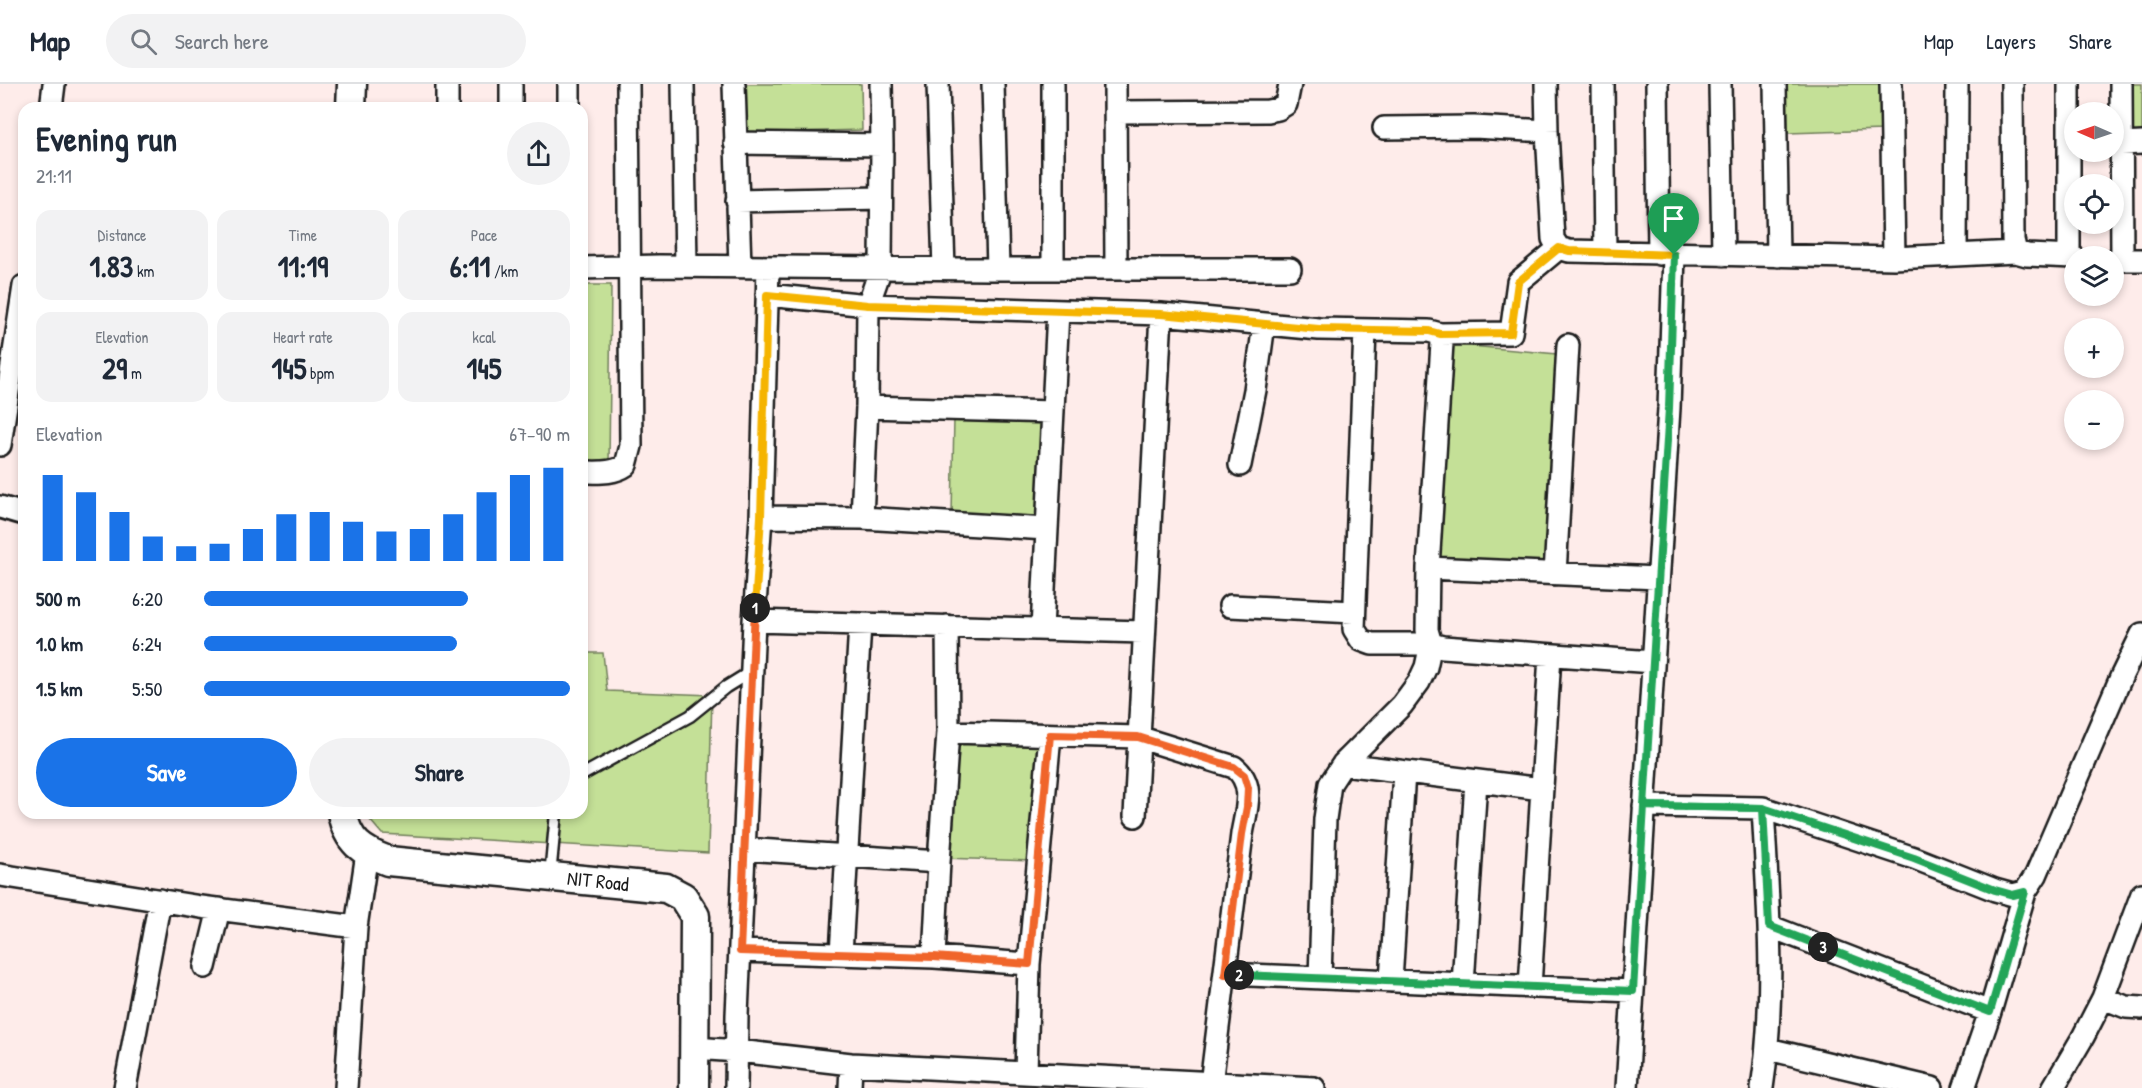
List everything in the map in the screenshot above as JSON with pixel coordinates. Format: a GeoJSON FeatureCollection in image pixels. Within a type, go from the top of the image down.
{"type":"FeatureCollection","features":[{"type":"Feature","properties":{"kind":"main road"},"geometry":{"type":"LineString","coordinates":[[351,102],[352,84]]}},
{"type":"Feature","properties":{"kind":"main road"},"geometry":{"type":"LineString","coordinates":[[345,819],[355,842],[367,853]]}},
{"type":"Feature","properties":{"kind":"main road","name":"NIT Road"},"geometry":{"type":"LineString","coordinates":[[367,853],[388,861],[666,888],[682,897],[695,916],[694,1088]]}},
{"type":"Feature","properties":{"kind":"street"},"geometry":{"type":"LineString","coordinates":[[52,102],[54,84]]}},
{"type":"Feature","properties":{"kind":"street"},"geometry":{"type":"LineString","coordinates":[[447,84],[447,102]]}},
{"type":"Feature","properties":{"kind":"street"},"geometry":{"type":"LineString","coordinates":[[511,84],[511,102]]}},
{"type":"Feature","properties":{"kind":"street"},"geometry":{"type":"LineString","coordinates":[[569,84],[569,102]]}},
{"type":"Feature","properties":{"kind":"street"},"geometry":{"type":"LineString","coordinates":[[588,472],[620,469],[626,465],[631,446],[628,84]]}},
{"type":"Feature","properties":{"kind":"street"},"geometry":{"type":"LineString","coordinates":[[683,84],[686,266]]}},
{"type":"Feature","properties":{"kind":"street"},"geometry":{"type":"LineString","coordinates":[[734,84],[740,266]]}},
{"type":"Feature","properties":{"kind":"street"},"geometry":{"type":"LineString","coordinates":[[862,518],[867,407],[868,305],[880,268],[881,84]]}},
{"type":"Feature","properties":{"kind":"street"},"geometry":{"type":"LineString","coordinates":[[938,84],[944,268]]}},
{"type":"Feature","properties":{"kind":"street"},"geometry":{"type":"LineString","coordinates":[[993,84],[998,269]]}},
{"type":"Feature","properties":{"kind":"street"},"geometry":{"type":"LineString","coordinates":[[1053,84],[1053,269]]}},
{"type":"Feature","properties":{"kind":"street"},"geometry":{"type":"LineString","coordinates":[[1115,84],[1116,269]]}},
{"type":"Feature","properties":{"kind":"street"},"geometry":{"type":"LineString","coordinates":[[1115,112],[1268,111],[1286,104],[1290,84]]}},
{"type":"Feature","properties":{"kind":"street"},"geometry":{"type":"LineString","coordinates":[[1546,84],[1553,239],[1559,248],[1569,251],[1666,254],[1893,258],[2016,252],[2027,255],[2064,257]]}},
{"type":"Feature","properties":{"kind":"street"},"geometry":{"type":"LineString","coordinates":[[1603,84],[1605,252]]}},
{"type":"Feature","properties":{"kind":"street"},"geometry":{"type":"LineString","coordinates":[[1627,1088],[1669,408],[1666,254],[1657,84]]}},
{"type":"Feature","properties":{"kind":"street"},"geometry":{"type":"LineString","coordinates":[[1720,84],[1723,255]]}},
{"type":"Feature","properties":{"kind":"street"},"geometry":{"type":"LineString","coordinates":[[1775,84],[1778,256]]}},
{"type":"Feature","properties":{"kind":"street"},"geometry":{"type":"LineString","coordinates":[[1892,84],[1893,258]]}},
{"type":"Feature","properties":{"kind":"street"},"geometry":{"type":"LineString","coordinates":[[1956,255],[1957,84]]}},
{"type":"Feature","properties":{"kind":"street"},"geometry":{"type":"LineString","coordinates":[[2012,84],[2013,240],[2016,252]]}},
{"type":"Feature","properties":{"kind":"street"},"geometry":{"type":"LineString","coordinates":[[2069,84],[2072,246]]}},
{"type":"Feature","properties":{"kind":"street"},"geometry":{"type":"LineString","coordinates":[[2121,84],[2121,102]]}},
{"type":"Feature","properties":{"kind":"street"},"geometry":{"type":"LineString","coordinates":[[1384,128],[1547,130]]}},
{"type":"Feature","properties":{"kind":"street"},"geometry":{"type":"LineString","coordinates":[[2124,144],[2142,143]]}},
{"type":"Feature","properties":{"kind":"street"},"geometry":{"type":"LineString","coordinates":[[735,144],[882,145]]}},
{"type":"Feature","properties":{"kind":"street"},"geometry":{"type":"LineString","coordinates":[[2122,162],[2126,260]]}},
{"type":"Feature","properties":{"kind":"street"},"geometry":{"type":"LineString","coordinates":[[737,201],[881,198]]}},
{"type":"Feature","properties":{"kind":"street"},"geometry":{"type":"LineString","coordinates":[[767,295],[868,305],[1161,314],[1319,329],[1429,331],[1440,334],[1511,333],[1518,282],[1559,248]]}},
{"type":"Feature","properties":{"kind":"street"},"geometry":{"type":"LineString","coordinates":[[588,268],[740,266],[998,269],[1290,268]]}},
{"type":"Feature","properties":{"kind":"street"},"geometry":{"type":"LineString","coordinates":[[736,1088],[754,621],[761,517],[768,267]]}},
{"type":"Feature","properties":{"kind":"street"},"geometry":{"type":"LineString","coordinates":[[1042,629],[1059,311]]}},
{"type":"Feature","properties":{"kind":"street"},"geometry":{"type":"LineString","coordinates":[[1135,816],[1161,314]]}},
{"type":"Feature","properties":{"kind":"street"},"geometry":{"type":"LineString","coordinates":[[1240,465],[1270,325]]}},
{"type":"Feature","properties":{"kind":"street"},"geometry":{"type":"LineString","coordinates":[[0,445],[18,326]]}},
{"type":"Feature","properties":{"kind":"street"},"geometry":{"type":"LineString","coordinates":[[1365,330],[1354,612],[1354,629],[1361,640],[1372,644],[1431,644],[1443,647],[1653,662]]}},
{"type":"Feature","properties":{"kind":"street"},"geometry":{"type":"LineString","coordinates":[[1320,978],[1327,798],[1330,784],[1343,764],[1408,698],[1426,667],[1431,644],[1427,630],[1428,568],[1442,343],[1440,334]]}},
{"type":"Feature","properties":{"kind":"street"},"geometry":{"type":"LineString","coordinates":[[1555,574],[1568,345]]}},
{"type":"Feature","properties":{"kind":"street"},"geometry":{"type":"LineString","coordinates":[[867,407],[1053,412]]}},
{"type":"Feature","properties":{"kind":"street"},"geometry":{"type":"LineString","coordinates":[[0,507],[18,512]]}},
{"type":"Feature","properties":{"kind":"street"},"geometry":{"type":"LineString","coordinates":[[761,517],[862,518],[1047,529]]}},
{"type":"Feature","properties":{"kind":"street"},"geometry":{"type":"LineString","coordinates":[[1428,568],[1658,578]]}},
{"type":"Feature","properties":{"kind":"street"},"geometry":{"type":"LineString","coordinates":[[1230,606],[1354,612]]}},
{"type":"Feature","properties":{"kind":"street"},"geometry":{"type":"LineString","coordinates":[[754,621],[1143,632]]}},
{"type":"Feature","properties":{"kind":"street"},"geometry":{"type":"LineString","coordinates":[[841,954],[860,624]]}},
{"type":"Feature","properties":{"kind":"street"},"geometry":{"type":"LineString","coordinates":[[934,957],[948,732],[947,626]]}},
{"type":"Feature","properties":{"kind":"street"},"geometry":{"type":"LineString","coordinates":[[1964,1088],[1990,1012],[2025,892],[2036,875],[2122,675],[2142,634]]}},
{"type":"Feature","properties":{"kind":"street"},"geometry":{"type":"LineString","coordinates":[[1530,987],[1550,655]]}},
{"type":"Feature","properties":{"kind":"street"},"geometry":{"type":"LineString","coordinates":[[948,732],[1138,737],[1234,767],[1244,775],[1248,788],[1247,807],[1211,1084]]}},
{"type":"Feature","properties":{"kind":"street"},"geometry":{"type":"LineString","coordinates":[[1026,1074],[1029,964],[1050,735]]}},
{"type":"Feature","properties":{"kind":"street"},"geometry":{"type":"LineString","coordinates":[[1343,764],[1542,789]]}},
{"type":"Feature","properties":{"kind":"street"},"geometry":{"type":"LineString","coordinates":[[1391,981],[1404,772]]}},
{"type":"Feature","properties":{"kind":"street"},"geometry":{"type":"LineString","coordinates":[[1463,984],[1476,781]]}},
{"type":"Feature","properties":{"kind":"street"},"geometry":{"type":"LineString","coordinates":[[1644,806],[1763,808],[1914,858],[1995,890],[2013,895],[2025,892]]}},
{"type":"Feature","properties":{"kind":"street"},"geometry":{"type":"LineString","coordinates":[[1762,1088],[1767,1049],[1769,926],[1763,808]]}},
{"type":"Feature","properties":{"kind":"street"},"geometry":{"type":"LineString","coordinates":[[745,849],[939,862]]}},
{"type":"Feature","properties":{"kind":"street"},"geometry":{"type":"LineString","coordinates":[[346,1088],[356,927],[367,853]]}},
{"type":"Feature","properties":{"kind":"street"},"geometry":{"type":"LineString","coordinates":[[0,875],[219,909],[356,927]]}},
{"type":"Feature","properties":{"kind":"street"},"geometry":{"type":"LineString","coordinates":[[2057,1086],[2103,998],[2142,894]]}},
{"type":"Feature","properties":{"kind":"street"},"geometry":{"type":"LineString","coordinates":[[125,1088],[160,900]]}},
{"type":"Feature","properties":{"kind":"street"},"geometry":{"type":"LineString","coordinates":[[206,967],[219,909]]}},
{"type":"Feature","properties":{"kind":"street"},"geometry":{"type":"LineString","coordinates":[[1769,926],[1990,1012]]}},
{"type":"Feature","properties":{"kind":"street"},"geometry":{"type":"LineString","coordinates":[[740,951],[934,957],[1029,964]]}},
{"type":"Feature","properties":{"kind":"street"},"geometry":{"type":"LineString","coordinates":[[1225,975],[1633,991]]}},
{"type":"Feature","properties":{"kind":"street"},"geometry":{"type":"LineString","coordinates":[[2103,998],[2142,1008]]}},
{"type":"Feature","properties":{"kind":"street"},"geometry":{"type":"LineString","coordinates":[[694,1048],[738,1051],[965,1079],[1026,1074],[1155,1084],[1314,1088]]}},
{"type":"Feature","properties":{"kind":"street"},"geometry":{"type":"LineString","coordinates":[[1767,1049],[1932,1088]]}},
{"type":"Feature","properties":{"kind":"street"},"geometry":{"type":"LineString","coordinates":[[850,1088],[851,1064]]}},
{"type":"Feature","properties":{"kind":"lane"},"geometry":{"type":"LineString","coordinates":[[588,772],[690,716],[726,687],[752,671]]}},
{"type":"Feature","properties":{"kind":"lane"},"geometry":{"type":"LineString","coordinates":[[550,876],[555,819]]}},
{"type":"Feature","properties":{"kind":"green space"},"geometry":{"type":"Polygon","coordinates":[[[739,84],[861,84],[862,130],[740,133],[739,84]]]}},
{"type":"Feature","properties":{"kind":"green space"},"geometry":{"type":"Polygon","coordinates":[[[1787,84],[1882,84],[1883,130],[1788,133],[1787,84]]]}},
{"type":"Feature","properties":{"kind":"green space"},"geometry":{"type":"Polygon","coordinates":[[[2132,84],[2142,84],[2142,133],[2132,133],[2132,84]]]}},
{"type":"Feature","properties":{"kind":"green space"},"geometry":{"type":"Polygon","coordinates":[[[588,285],[611,285],[609,465],[588,465],[588,285]]]}},
{"type":"Feature","properties":{"kind":"green space"},"geometry":{"type":"Polygon","coordinates":[[[1449,344],[1557,354],[1545,564],[1438,558],[1449,344]]]}},
{"type":"Feature","properties":{"kind":"green space"},"geometry":{"type":"Polygon","coordinates":[[[954,419],[1044,420],[1039,520],[952,514],[954,419]]]}},
{"type":"Feature","properties":{"kind":"green space"},"geometry":{"type":"Polygon","coordinates":[[[588,653],[603,653],[607,691],[712,695],[708,853],[382,834],[369,819],[588,819],[588,653]]]}},
{"type":"Feature","properties":{"kind":"green space"},"geometry":{"type":"Polygon","coordinates":[[[954,739],[1042,742],[1033,861],[943,858],[954,739]]]}},
{"type":"Feature","properties":{"kind":"route"},"geometry":{"type":"LineString","coordinates":[[1674,255],[1569,251],[1559,248],[1518,282],[1511,333],[1440,334],[1429,331],[1319,329],[1161,314],[868,305],[767,295],[761,517],[754,621],[740,951],[934,957],[1029,964],[1050,735],[1138,737],[1234,767],[1244,775],[1248,788],[1247,807],[1225,975],[1633,991],[1644,806],[1763,808],[1914,858],[1995,890],[2013,895],[2025,892],[1990,1012],[1769,926],[1763,808],[1704,807],[1644,806],[1669,408],[1674,255]]}}]}
